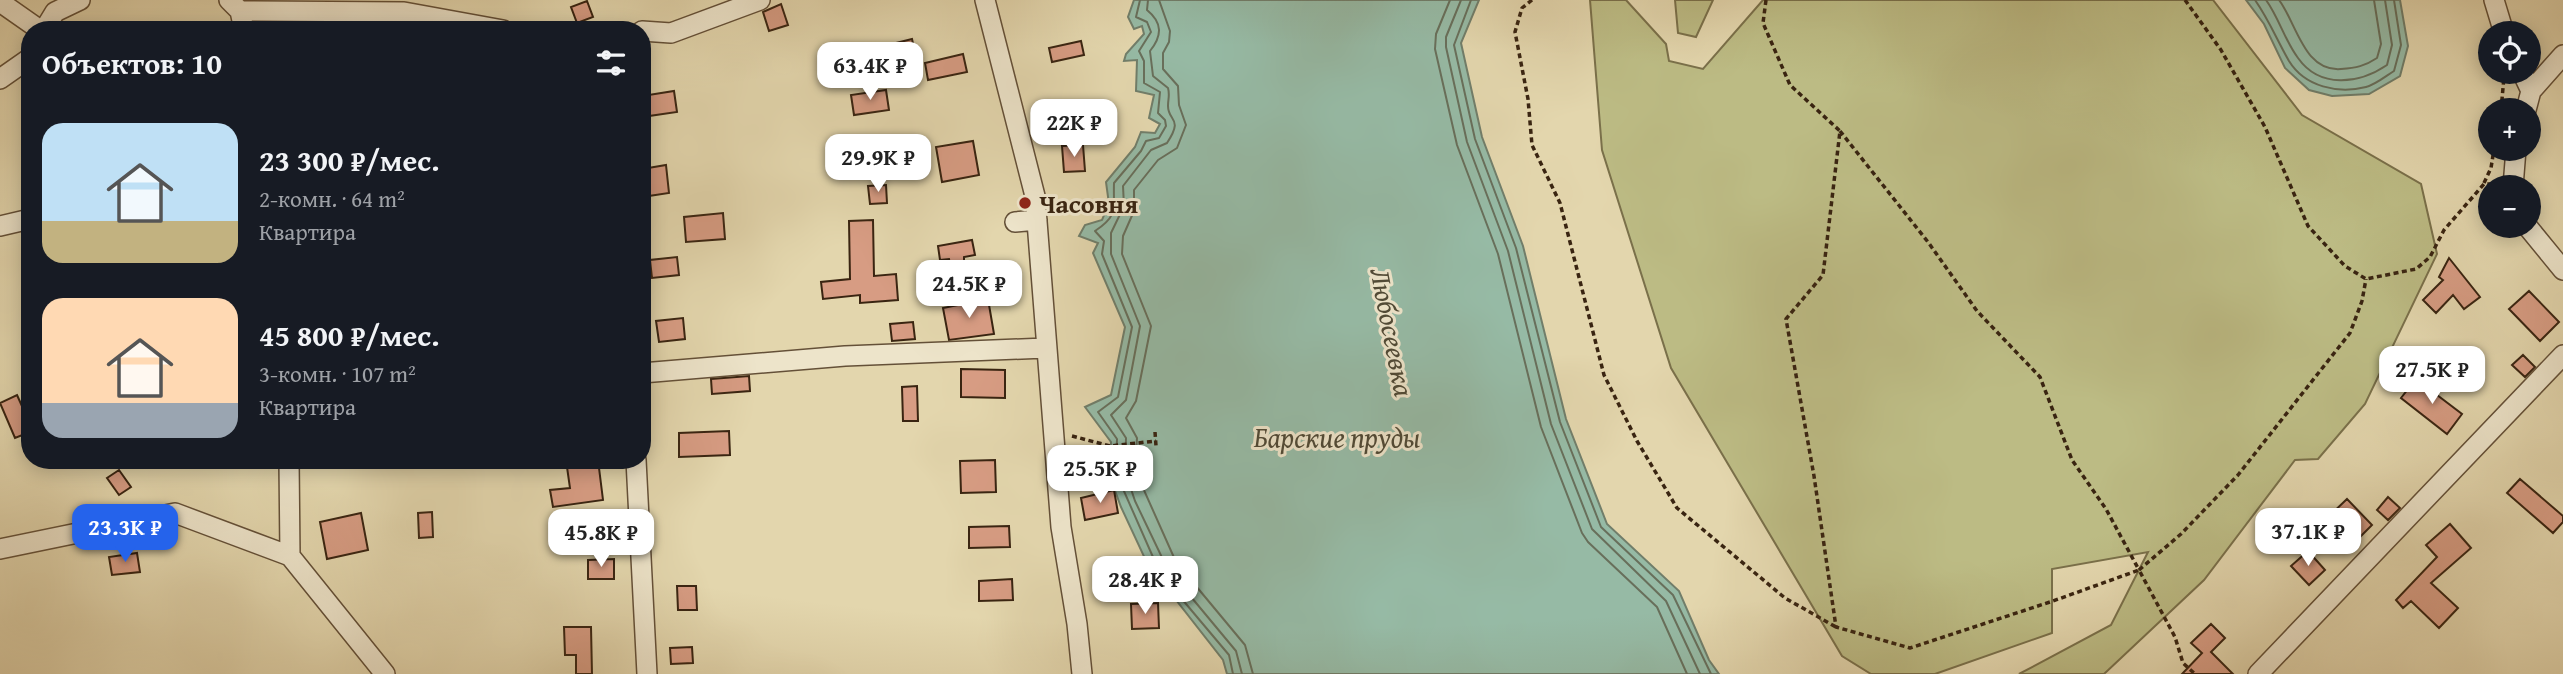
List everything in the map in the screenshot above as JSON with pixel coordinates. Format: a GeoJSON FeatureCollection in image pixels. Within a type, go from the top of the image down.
{"type":"FeatureCollection","features":[{"type":"Feature","properties":{"kind":"street"},"geometry":{"type":"LineString","coordinates":[[48,21],[55,12],[80,0]]}},
{"type":"Feature","properties":{"kind":"street"},"geometry":{"type":"LineString","coordinates":[[651,32],[671,33],[761,0]]}},
{"type":"Feature","properties":{"kind":"street"},"geometry":{"type":"LineString","coordinates":[[985,0],[1035,196],[1060,527],[1077,624],[1082,674]]}},
{"type":"Feature","properties":{"kind":"street"},"geometry":{"type":"LineString","coordinates":[[2494,0],[2500,21]]}},
{"type":"Feature","properties":{"kind":"street"},"geometry":{"type":"LineString","coordinates":[[0,2],[28,21]]}},
{"type":"Feature","properties":{"kind":"street"},"geometry":{"type":"LineString","coordinates":[[237,14],[404,12],[454,21]]}},
{"type":"Feature","properties":{"kind":"street"},"geometry":{"type":"LineString","coordinates":[[2531,98],[2563,55]]}},
{"type":"Feature","properties":{"kind":"street"},"geometry":{"type":"LineString","coordinates":[[0,79],[21,64]]}},
{"type":"Feature","properties":{"kind":"street"},"geometry":{"type":"LineString","coordinates":[[1015,222],[1037,220]]}},
{"type":"Feature","properties":{"kind":"street"},"geometry":{"type":"LineString","coordinates":[[0,226],[21,221]]}},
{"type":"Feature","properties":{"kind":"street"},"geometry":{"type":"LineString","coordinates":[[2537,238],[2563,270]]}},
{"type":"Feature","properties":{"kind":"street"},"geometry":{"type":"LineString","coordinates":[[651,372],[845,356],[1045,348]]}},
{"type":"Feature","properties":{"kind":"street"},"geometry":{"type":"LineString","coordinates":[[2258,674],[2563,355]]}},
{"type":"Feature","properties":{"kind":"street"},"geometry":{"type":"LineString","coordinates":[[289,469],[290,556]]}},
{"type":"Feature","properties":{"kind":"street"},"geometry":{"type":"LineString","coordinates":[[636,469],[647,674]]}},
{"type":"Feature","properties":{"kind":"street"},"geometry":{"type":"LineString","coordinates":[[0,549],[175,513],[290,556],[385,674]]}},
{"type":"Feature","properties":{"kind":"path"},"geometry":{"type":"LineString","coordinates":[[1532,0],[1522,8],[1515,32],[1528,99],[1532,145],[1560,203],[1604,375],[1637,440],[1677,508],[1785,598],[1836,627],[1910,648],[2053,601],[2139,569],[2181,534],[2238,475],[2350,332],[2362,301],[2366,279]]}},
{"type":"Feature","properties":{"kind":"path"},"geometry":{"type":"LineString","coordinates":[[1766,0],[1763,23],[1790,85],[1840,131],[1928,242],[1977,311],[2040,377],[2073,460],[2106,509],[2139,569],[2175,637],[2183,663],[2195,674]]}},
{"type":"Feature","properties":{"kind":"path"},"geometry":{"type":"LineString","coordinates":[[2185,0],[2221,50],[2264,127],[2308,226],[2345,267],[2366,279],[2416,269],[2430,257],[2444,230],[2478,191]]}},
{"type":"Feature","properties":{"kind":"path"},"geometry":{"type":"LineString","coordinates":[[1836,627],[1814,476],[1786,319],[1822,275],[1840,131]]}},
{"type":"Feature","properties":{"kind":"path"},"geometry":{"type":"LineString","coordinates":[[1053,436],[1075,436],[1110,446],[1156,444],[1155,432]]}},
{"type":"Feature","properties":{"kind":"shaded area"},"geometry":{"type":"Polygon","coordinates":[[[1590,0],[1626,0],[1666,44],[1669,61],[1703,69],[1763,0],[2213,0],[2302,115],[2421,184],[2437,254],[2365,404],[2318,459],[2295,460],[2204,580],[2104,674],[2019,674],[2111,625],[2148,552],[2052,569],[2052,633],[1935,674],[1871,674],[1842,656],[1671,368],[1602,150],[1590,0]]]}},
{"type":"Feature","properties":{"kind":"shaded area"},"geometry":{"type":"Polygon","coordinates":[[[1675,0],[1713,0],[1696,37],[1678,33],[1675,0]]]}},
{"type":"Feature","properties":{"kind":"water","name":"Барские пруды"},"geometry":{"type":"Polygon","coordinates":[[[1134,0],[1479,0],[1461,43],[1482,137],[1523,246],[1566,419],[1607,524],[1679,591],[1709,660],[1719,674],[1227,674],[1223,660],[1176,600],[1154,578],[1109,474],[1111,442],[1085,407],[1111,395],[1125,327],[1093,253],[1098,243],[1079,236],[1085,225],[1102,220],[1109,204],[1106,182],[1135,147],[1141,132],[1155,133],[1160,124],[1149,118],[1154,95],[1136,91],[1137,60],[1124,61],[1126,54],[1144,34],[1142,26],[1134,29],[1128,17],[1134,0]]]}},
{"type":"Feature","properties":{"kind":"water"},"geometry":{"type":"Polygon","coordinates":[[[2246,0],[2400,0],[2408,46],[2400,76],[2369,94],[2332,96],[2309,90],[2285,68],[2264,24],[2246,0]]]}},
{"type":"Feature","properties":{"kind":"building"},"geometry":{"type":"Polygon","coordinates":[[[587,1],[593,17],[576,21],[571,7],[587,1]]]}},
{"type":"Feature","properties":{"kind":"building"},"geometry":{"type":"Polygon","coordinates":[[[781,4],[788,25],[769,31],[763,12],[781,4]]]}},
{"type":"Feature","properties":{"kind":"building"},"geometry":{"type":"Polygon","coordinates":[[[912,39],[918,66],[882,74],[876,48],[912,39]]]}},
{"type":"Feature","properties":{"kind":"building"},"geometry":{"type":"Polygon","coordinates":[[[1081,41],[1084,55],[1052,62],[1049,48],[1081,41]]]}},
{"type":"Feature","properties":{"kind":"building"},"geometry":{"type":"Polygon","coordinates":[[[963,54],[967,72],[928,80],[925,63],[963,54]]]}},
{"type":"Feature","properties":{"kind":"building"},"geometry":{"type":"Polygon","coordinates":[[[886,90],[889,110],[854,115],[851,95],[886,90]]]}},
{"type":"Feature","properties":{"kind":"building"},"geometry":{"type":"Polygon","coordinates":[[[674,91],[677,112],[651,116],[651,95],[674,91]]]}},
{"type":"Feature","properties":{"kind":"building"},"geometry":{"type":"Polygon","coordinates":[[[973,141],[979,175],[942,182],[936,147],[973,141]]]}},
{"type":"Feature","properties":{"kind":"building"},"geometry":{"type":"Polygon","coordinates":[[[1083,145],[1085,171],[1064,172],[1062,146],[1083,145]]]}},
{"type":"Feature","properties":{"kind":"building"},"geometry":{"type":"Polygon","coordinates":[[[666,165],[669,193],[651,196],[651,168],[666,165]]]}},
{"type":"Feature","properties":{"kind":"building"},"geometry":{"type":"Polygon","coordinates":[[[886,185],[887,203],[870,204],[868,186],[886,185]]]}},
{"type":"Feature","properties":{"kind":"building"},"geometry":{"type":"Polygon","coordinates":[[[723,213],[725,239],[686,242],[684,217],[723,213]]]}},
{"type":"Feature","properties":{"kind":"building"},"geometry":{"type":"Polygon","coordinates":[[[873,220],[874,276],[896,274],[898,300],[860,303],[860,295],[823,299],[821,282],[850,279],[849,221],[873,220]]]}},
{"type":"Feature","properties":{"kind":"building"},"geometry":{"type":"Polygon","coordinates":[[[972,240],[975,255],[950,264],[949,259],[940,260],[938,246],[972,240]]]}},
{"type":"Feature","properties":{"kind":"building"},"geometry":{"type":"Polygon","coordinates":[[[677,257],[679,275],[652,278],[651,260],[677,257]]]}},
{"type":"Feature","properties":{"kind":"building"},"geometry":{"type":"Polygon","coordinates":[[[2449,258],[2480,297],[2464,309],[2453,295],[2436,313],[2423,300],[2443,280],[2439,277],[2449,258]]]}},
{"type":"Feature","properties":{"kind":"building"},"geometry":{"type":"Polygon","coordinates":[[[2529,291],[2559,322],[2540,341],[2509,309],[2529,291]]]}},
{"type":"Feature","properties":{"kind":"building"},"geometry":{"type":"Polygon","coordinates":[[[988,299],[994,334],[949,340],[943,308],[988,299]]]}},
{"type":"Feature","properties":{"kind":"building"},"geometry":{"type":"Polygon","coordinates":[[[683,318],[685,339],[659,342],[656,321],[683,318]]]}},
{"type":"Feature","properties":{"kind":"building"},"geometry":{"type":"Polygon","coordinates":[[[913,322],[915,339],[892,341],[890,324],[913,322]]]}},
{"type":"Feature","properties":{"kind":"building"},"geometry":{"type":"Polygon","coordinates":[[[2523,355],[2535,367],[2525,377],[2512,365],[2523,355]]]}},
{"type":"Feature","properties":{"kind":"building"},"geometry":{"type":"Polygon","coordinates":[[[961,369],[1005,370],[1005,398],[961,397],[961,369]]]}},
{"type":"Feature","properties":{"kind":"building"},"geometry":{"type":"Polygon","coordinates":[[[749,376],[750,391],[712,394],[711,379],[749,376]]]}},
{"type":"Feature","properties":{"kind":"building"},"geometry":{"type":"Polygon","coordinates":[[[2416,379],[2462,414],[2447,434],[2401,398],[2416,379]]]}},
{"type":"Feature","properties":{"kind":"building"},"geometry":{"type":"Polygon","coordinates":[[[917,386],[918,421],[903,421],[902,387],[917,386]]]}},
{"type":"Feature","properties":{"kind":"building"},"geometry":{"type":"Polygon","coordinates":[[[17,395],[21,404],[21,436],[15,438],[0,403],[17,395]]]}},
{"type":"Feature","properties":{"kind":"building"},"geometry":{"type":"Polygon","coordinates":[[[729,431],[730,455],[679,457],[679,433],[729,431]]]}},
{"type":"Feature","properties":{"kind":"building"},"geometry":{"type":"Polygon","coordinates":[[[995,460],[996,492],[961,493],[960,461],[995,460]]]}},
{"type":"Feature","properties":{"kind":"building"},"geometry":{"type":"Polygon","coordinates":[[[567,469],[599,469],[603,500],[553,507],[550,490],[570,488],[567,469]]]}},
{"type":"Feature","properties":{"kind":"building"},"geometry":{"type":"Polygon","coordinates":[[[119,470],[131,487],[119,495],[107,478],[119,470]]]}},
{"type":"Feature","properties":{"kind":"building"},"geometry":{"type":"Polygon","coordinates":[[[2520,479],[2563,516],[2563,522],[2553,533],[2507,493],[2520,479]]]}},
{"type":"Feature","properties":{"kind":"building"},"geometry":{"type":"Polygon","coordinates":[[[1114,490],[1118,513],[1085,520],[1081,498],[1114,490]]]}},
{"type":"Feature","properties":{"kind":"building"},"geometry":{"type":"Polygon","coordinates":[[[2388,497],[2400,508],[2388,520],[2377,510],[2388,497]]]}},
{"type":"Feature","properties":{"kind":"building"},"geometry":{"type":"Polygon","coordinates":[[[2347,499],[2372,525],[2350,547],[2324,521],[2347,499]]]}},
{"type":"Feature","properties":{"kind":"building"},"geometry":{"type":"Polygon","coordinates":[[[432,512],[433,537],[419,538],[418,513],[432,512]]]}},
{"type":"Feature","properties":{"kind":"building"},"geometry":{"type":"Polygon","coordinates":[[[361,513],[368,550],[327,559],[320,522],[361,513]]]}},
{"type":"Feature","properties":{"kind":"building"},"geometry":{"type":"Polygon","coordinates":[[[2450,524],[2471,548],[2431,583],[2458,608],[2439,628],[2411,601],[2403,608],[2396,600],[2437,557],[2426,545],[2450,524]]]}},
{"type":"Feature","properties":{"kind":"building"},"geometry":{"type":"Polygon","coordinates":[[[1009,526],[1010,547],[969,548],[969,527],[1009,526]]]}},
{"type":"Feature","properties":{"kind":"building"},"geometry":{"type":"Polygon","coordinates":[[[2308,551],[2325,570],[2309,585],[2291,566],[2308,551]]]}},
{"type":"Feature","properties":{"kind":"building"},"geometry":{"type":"Polygon","coordinates":[[[137,553],[140,572],[112,575],[109,557],[137,553]]]}},
{"type":"Feature","properties":{"kind":"building"},"geometry":{"type":"Polygon","coordinates":[[[614,559],[614,579],[588,579],[588,560],[614,559]]]}},
{"type":"Feature","properties":{"kind":"building"},"geometry":{"type":"Polygon","coordinates":[[[1012,579],[1013,600],[979,601],[979,581],[1012,579]]]}},
{"type":"Feature","properties":{"kind":"building"},"geometry":{"type":"Polygon","coordinates":[[[677,586],[696,586],[697,610],[678,610],[677,586]]]}},
{"type":"Feature","properties":{"kind":"building"},"geometry":{"type":"Polygon","coordinates":[[[1158,603],[1159,628],[1132,629],[1131,604],[1158,603]]]}},
{"type":"Feature","properties":{"kind":"building"},"geometry":{"type":"Polygon","coordinates":[[[2211,624],[2225,638],[2211,652],[2233,674],[2182,674],[2202,653],[2191,643],[2211,624]]]}},
{"type":"Feature","properties":{"kind":"building"},"geometry":{"type":"Polygon","coordinates":[[[564,627],[591,627],[592,674],[576,674],[576,655],[565,655],[564,627]]]}},
{"type":"Feature","properties":{"kind":"building"},"geometry":{"type":"Polygon","coordinates":[[[692,647],[693,663],[671,664],[670,648],[692,647]]]}},
{"type":"Feature","properties":{"kind":"place","name":"Часовня"},"geometry":{"type":"Point","coordinates":[1025,203]}},
{"type":"Feature","properties":{"kind":"water label","name":"Любосеевка"},"geometry":{"type":"Point","coordinates":[1393,332]}}]}
